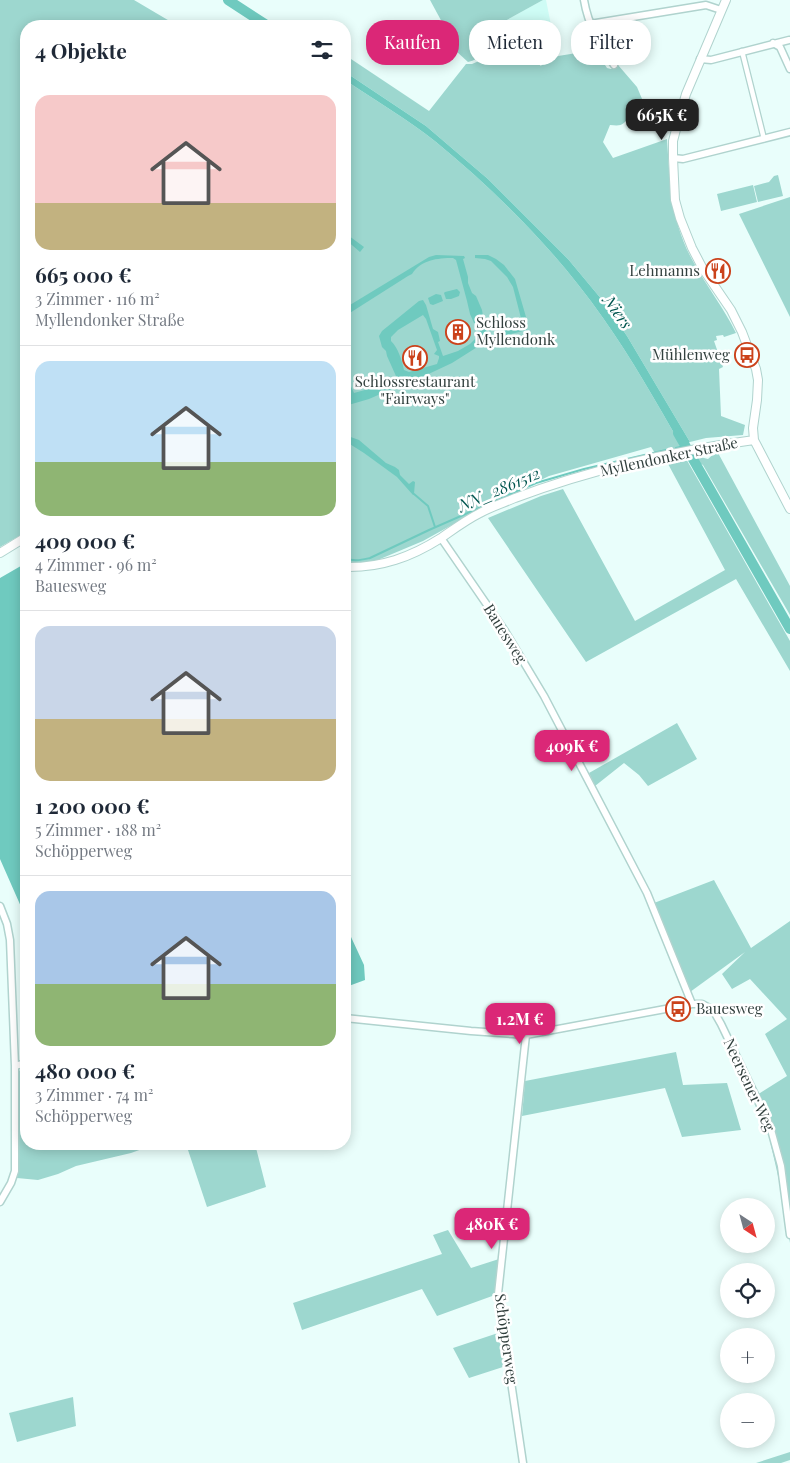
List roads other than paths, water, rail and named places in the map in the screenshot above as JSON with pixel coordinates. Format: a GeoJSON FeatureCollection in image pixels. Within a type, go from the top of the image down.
{"type":"FeatureCollection","features":[{"type":"Feature","properties":{"kind":"street"},"geometry":{"type":"LineString","coordinates":[[584,0],[589,20]]}},
{"type":"Feature","properties":{"kind":"street","name":"Myllendonker Straße"},"geometry":{"type":"LineString","coordinates":[[351,567],[371,566],[397,560],[423,549],[481,512],[543,488],[601,470],[693,449],[754,440],[752,428],[758,380],[756,368],[731,310],[703,269],[680,218],[675,200],[672,158],[673,141],[686,94],[726,0]]}},
{"type":"Feature","properties":{"kind":"street"},"geometry":{"type":"LineString","coordinates":[[614,20],[706,5],[721,10]]}},
{"type":"Feature","properties":{"kind":"street"},"geometry":{"type":"LineString","coordinates":[[700,59],[711,60],[789,40]]}},
{"type":"Feature","properties":{"kind":"street"},"geometry":{"type":"LineString","coordinates":[[773,43],[780,47],[790,70]]}},
{"type":"Feature","properties":{"kind":"street"},"geometry":{"type":"LineString","coordinates":[[742,51],[764,139]]}},
{"type":"Feature","properties":{"kind":"street"},"geometry":{"type":"LineString","coordinates":[[672,158],[683,159],[790,132]]}},
{"type":"Feature","properties":{"kind":"street"},"geometry":{"type":"LineString","coordinates":[[754,440],[790,509]]}},
{"type":"Feature","properties":{"kind":"street","name":"Bauesweg"},"geometry":{"type":"LineString","coordinates":[[441,538],[505,631],[544,696],[647,893],[692,1004]]}},
{"type":"Feature","properties":{"kind":"street"},"geometry":{"type":"LineString","coordinates":[[0,553],[20,541]]}},
{"type":"Feature","properties":{"kind":"street"},"geometry":{"type":"LineString","coordinates":[[0,906],[3,923],[10,940],[15,1066],[15,1171],[11,1183],[0,1202]]}},
{"type":"Feature","properties":{"kind":"street"},"geometry":{"type":"LineString","coordinates":[[351,1019],[526,1035],[692,1004]]}},
{"type":"Feature","properties":{"kind":"street","name":"Neersener Weg"},"geometry":{"type":"LineString","coordinates":[[692,1004],[702,1004],[713,1010],[770,1126],[781,1166],[790,1235]]}},
{"type":"Feature","properties":{"kind":"street","name":"Schöpperweg"},"geometry":{"type":"LineString","coordinates":[[524,1463],[498,1294],[526,1035]]}},
{"type":"Feature","properties":{"kind":"street"},"geometry":{"type":"LineString","coordinates":[[15,1066],[20,1065]]}},
{"type":"Feature","properties":{"kind":"waterway","name":"Niers"},"geometry":{"type":"LineString","coordinates":[[228,0],[259,20]]}},
{"type":"Feature","properties":{"kind":"waterway","name":"Niers"},"geometry":{"type":"LineString","coordinates":[[678,433],[790,629]]}},
{"type":"Feature","properties":{"kind":"waterway","name":"NN_2861512"},"geometry":{"type":"LineString","coordinates":[[676,448],[686,445]]}},
{"type":"Feature","properties":{"kind":"waterway","name":"NN_2861512"},"geometry":{"type":"LineString","coordinates":[[351,560],[370,558],[536,483],[584,469],[666,450]]}},
{"type":"Feature","properties":{"kind":"waterway"},"geometry":{"type":"LineString","coordinates":[[414,494],[428,506],[435,527]]}},
{"type":"Feature","properties":{"kind":"place","name":"Lehmanns"},"geometry":{"type":"Point","coordinates":[718,271]}},
{"type":"Feature","properties":{"kind":"place","name":"Schloss Myllendonk"},"geometry":{"type":"Point","coordinates":[458,332]}},
{"type":"Feature","properties":{"kind":"place","name":"Mühlenweg"},"geometry":{"type":"Point","coordinates":[747,355]}},
{"type":"Feature","properties":{"kind":"place","name":"Schlossrestaurant \"Fairways\""},"geometry":{"type":"Point","coordinates":[415,358]}},
{"type":"Feature","properties":{"kind":"place","name":"Bauesweg"},"geometry":{"type":"Point","coordinates":[678,1009]}}]}
